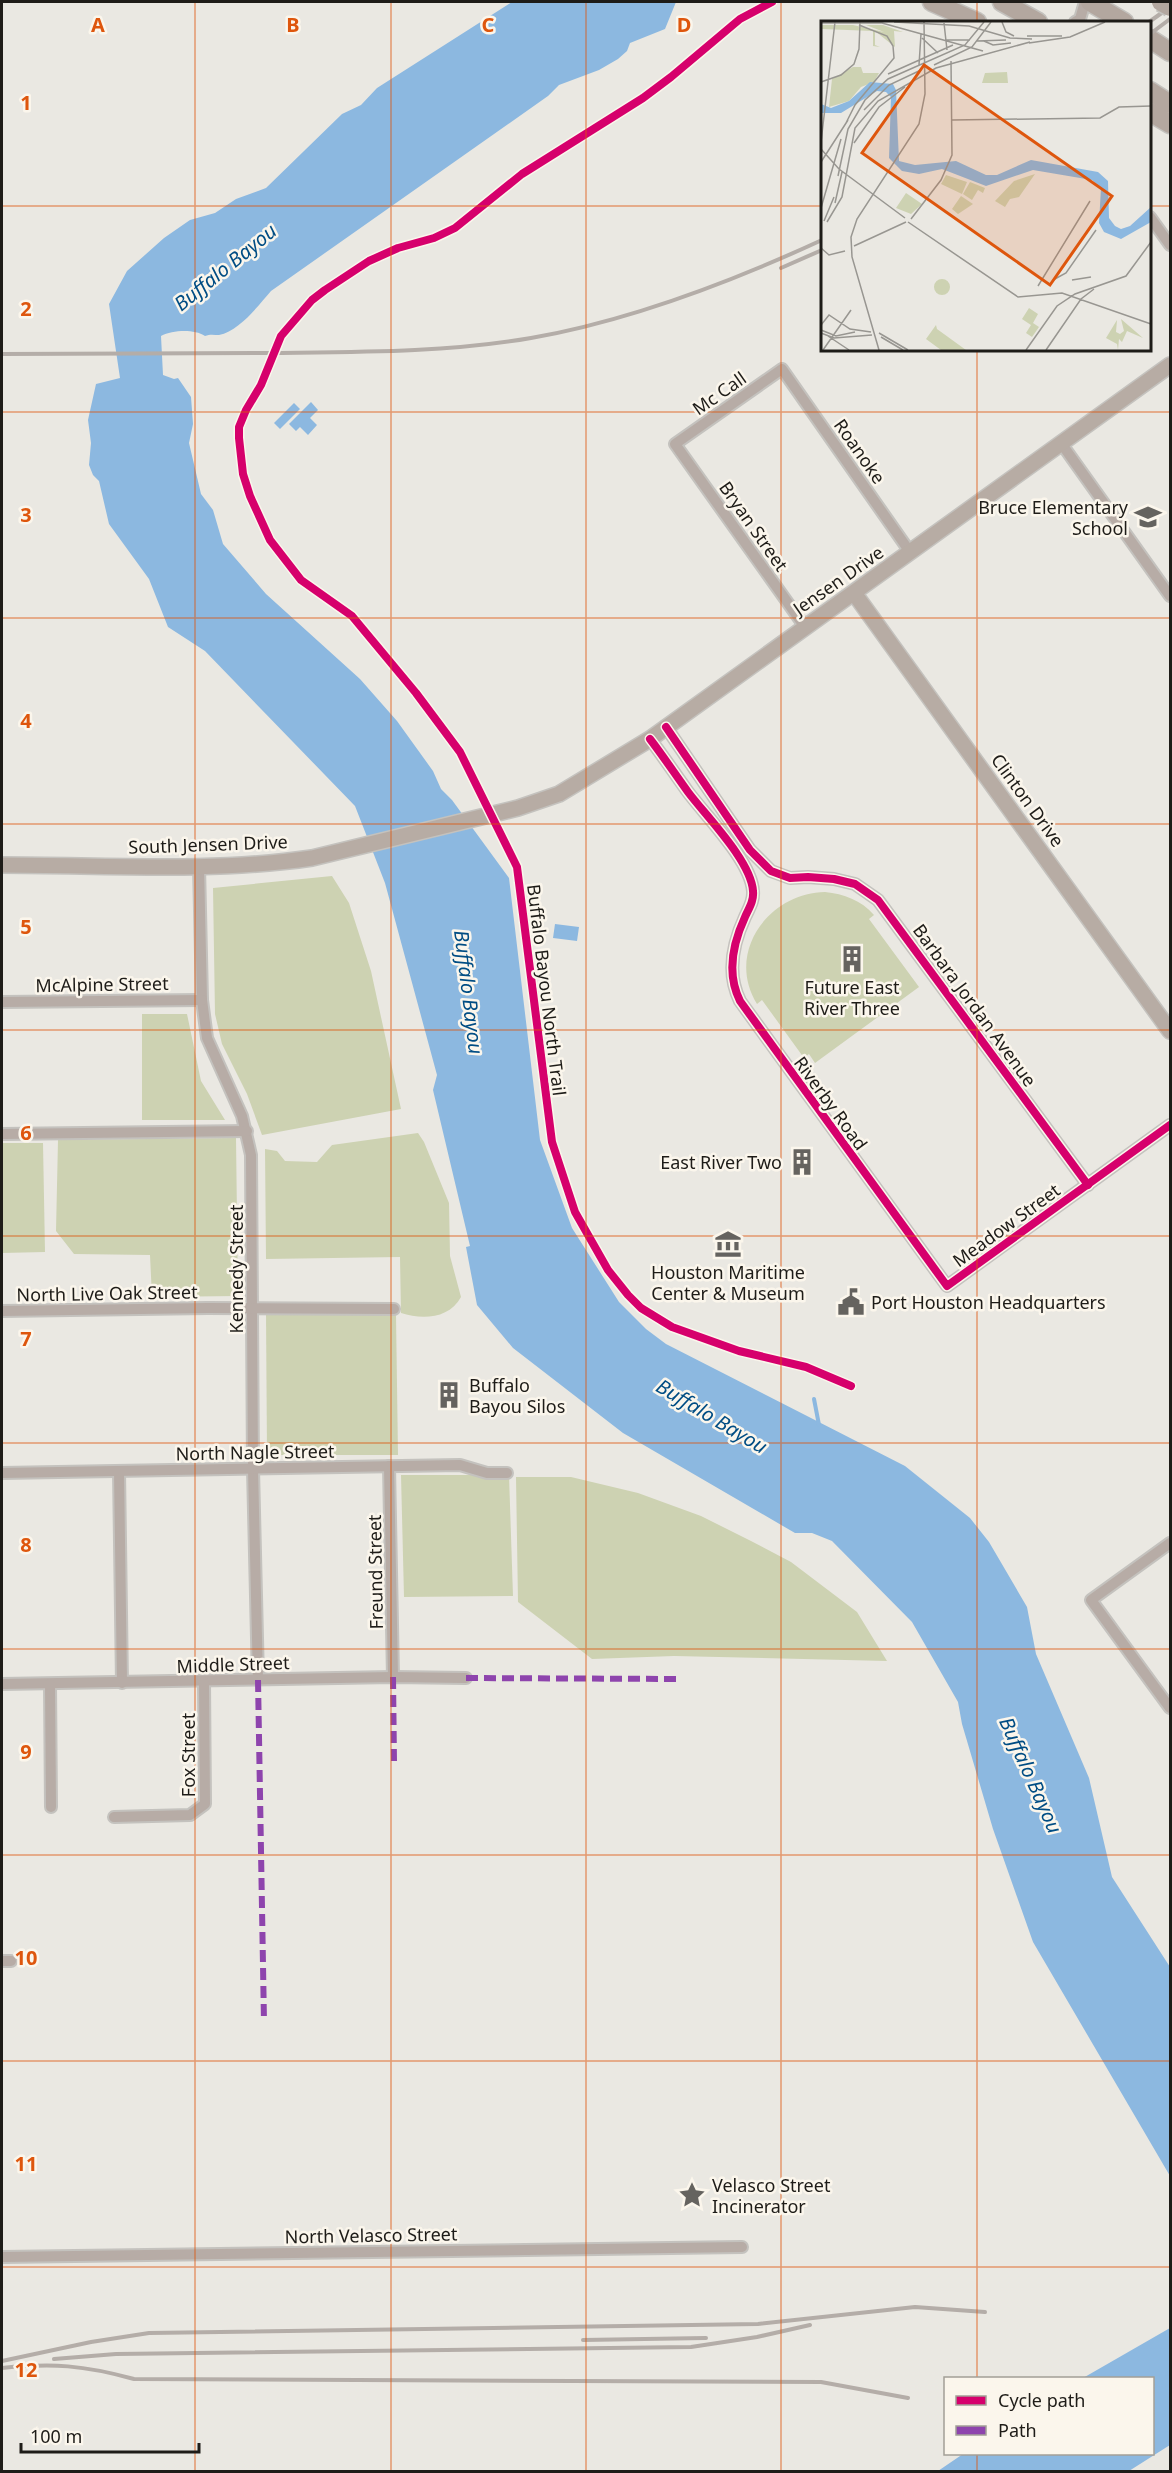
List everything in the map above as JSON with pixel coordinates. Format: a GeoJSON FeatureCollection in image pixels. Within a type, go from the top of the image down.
{"type":"FeatureCollection","features":[{"type":"Feature","properties":{"kind":"highway"},"geometry":{"type":"LineString","coordinates":[[932,2],[975,21]]}},
{"type":"Feature","properties":{"kind":"highway"},"geometry":{"type":"LineString","coordinates":[[1002,2],[1036,21]]}},
{"type":"Feature","properties":{"kind":"highway"},"geometry":{"type":"LineString","coordinates":[[1090,2],[1122,21]]}},
{"type":"Feature","properties":{"kind":"highway"},"geometry":{"type":"LineString","coordinates":[[1161,2],[1170,7]]}},
{"type":"Feature","properties":{"kind":"highway"},"geometry":{"type":"LineString","coordinates":[[1151,40],[1170,52]]}},
{"type":"Feature","properties":{"kind":"highway"},"geometry":{"type":"LineString","coordinates":[[1151,92],[1170,104]]}},
{"type":"Feature","properties":{"kind":"highway"},"geometry":{"type":"LineString","coordinates":[[1151,113],[1170,124]]}},
{"type":"Feature","properties":{"kind":"main road","name":"Jensen Drive"},"geometry":{"type":"LineString","coordinates":[[518,808],[559,794],[650,739],[1170,365]]}},
{"type":"Feature","properties":{"kind":"main road","name":"Clinton Drive"},"geometry":{"type":"LineString","coordinates":[[854,593],[1170,1031]]}},
{"type":"Feature","properties":{"kind":"main road","name":"South Jensen Drive"},"geometry":{"type":"LineString","coordinates":[[2,865],[259,865],[312,858],[518,808]]}},
{"type":"Feature","properties":{"kind":"street"},"geometry":{"type":"LineString","coordinates":[[1077,21],[1090,2]]}},
{"type":"Feature","properties":{"kind":"street"},"geometry":{"type":"LineString","coordinates":[[1151,220],[1170,245]]}},
{"type":"Feature","properties":{"kind":"street","name":"Mc Call"},"geometry":{"type":"LineString","coordinates":[[675,444],[782,369]]}},
{"type":"Feature","properties":{"kind":"street","name":"Roanoke"},"geometry":{"type":"LineString","coordinates":[[782,369],[910,552]]}},
{"type":"Feature","properties":{"kind":"street"},"geometry":{"type":"LineString","coordinates":[[1061,443],[1170,596]]}},
{"type":"Feature","properties":{"kind":"street","name":"Bryan Street"},"geometry":{"type":"LineString","coordinates":[[675,444],[804,627]]}},
{"type":"Feature","properties":{"kind":"street","name":"Barbara Jordan Avenue"},"geometry":{"type":"LineString","coordinates":[[666,727],[738,834],[761,862],[781,876],[834,879],[855,884],[878,900],[1088,1185]]}},
{"type":"Feature","properties":{"kind":"street","name":"Riverby Road"},"geometry":{"type":"LineString","coordinates":[[650,739],[748,873],[753,896],[734,948],[732,970],[734,988],[743,1007],[947,1286]]}},
{"type":"Feature","properties":{"kind":"street","name":"Kennedy Street"},"geometry":{"type":"LineString","coordinates":[[199,866],[202,1000],[207,1038],[247,1131],[251,1155],[253,1469],[258,1680]]}},
{"type":"Feature","properties":{"kind":"street","name":"McAlpine Street"},"geometry":{"type":"LineString","coordinates":[[2,1002],[202,1000]]}},
{"type":"Feature","properties":{"kind":"street","name":"Meadow Street"},"geometry":{"type":"LineString","coordinates":[[947,1286],[1170,1125]]}},
{"type":"Feature","properties":{"kind":"street"},"geometry":{"type":"LineString","coordinates":[[2,1134],[247,1131]]}},
{"type":"Feature","properties":{"kind":"street","name":"North Live Oak Street"},"geometry":{"type":"LineString","coordinates":[[2,1311],[394,1309]]}},
{"type":"Feature","properties":{"kind":"street","name":"North Nagle Street"},"geometry":{"type":"LineString","coordinates":[[2,1473],[460,1465],[487,1473],[507,1473]]}},
{"type":"Feature","properties":{"kind":"street","name":"Freund Street"},"geometry":{"type":"LineString","coordinates":[[389,1466],[393,1677]]}},
{"type":"Feature","properties":{"kind":"street"},"geometry":{"type":"LineString","coordinates":[[119,1471],[122,1683]]}},
{"type":"Feature","properties":{"kind":"street"},"geometry":{"type":"LineString","coordinates":[[1170,1543],[1091,1600],[1170,1708]]}},
{"type":"Feature","properties":{"kind":"street","name":"Middle Street"},"geometry":{"type":"LineString","coordinates":[[2,1684],[393,1677],[466,1678]]}},
{"type":"Feature","properties":{"kind":"street","name":"Fox Street"},"geometry":{"type":"LineString","coordinates":[[114,1817],[190,1815],[205,1804],[204,1682]]}},
{"type":"Feature","properties":{"kind":"street"},"geometry":{"type":"LineString","coordinates":[[50,1684],[51,1808]]}},
{"type":"Feature","properties":{"kind":"street","name":"North Velasco Street"},"geometry":{"type":"LineString","coordinates":[[2,2257],[742,2247]]}},
{"type":"Feature","properties":{"kind":"green space"},"geometry":{"type":"Polygon","coordinates":[[[332,876],[349,903],[371,971],[401,1109],[262,1135],[247,1094],[222,1044],[215,1014],[213,888],[332,876]]]}},
{"type":"Feature","properties":{"kind":"green space"},"geometry":{"type":"Polygon","coordinates":[[[825,892],[852,899],[864,905],[874,915],[869,919],[919,987],[815,1063],[809,1054],[804,1058],[762,1000],[757,1004],[748,984],[746,965],[750,946],[758,929],[770,914],[786,903],[805,895],[825,892]]]}},
{"type":"Feature","properties":{"kind":"green space"},"geometry":{"type":"Polygon","coordinates":[[[142,1014],[187,1014],[201,1081],[225,1120],[142,1120],[142,1014]]]}},
{"type":"Feature","properties":{"kind":"green space"},"geometry":{"type":"Polygon","coordinates":[[[418,1133],[424,1142],[449,1203],[450,1256],[461,1297],[450,1310],[426,1317],[401,1313],[400,1257],[266,1259],[265,1149],[277,1151],[285,1161],[317,1162],[332,1145],[418,1133]]]}},
{"type":"Feature","properties":{"kind":"green space"},"geometry":{"type":"Polygon","coordinates":[[[236,1138],[238,1296],[152,1297],[150,1255],[74,1254],[56,1231],[58,1140],[236,1138]]]}},
{"type":"Feature","properties":{"kind":"green space"},"geometry":{"type":"Polygon","coordinates":[[[2,1143],[43,1143],[45,1252],[2,1253],[2,1143]]]}},
{"type":"Feature","properties":{"kind":"green space"},"geometry":{"type":"Polygon","coordinates":[[[266,1313],[396,1315],[398,1455],[267,1455],[266,1313]]]}},
{"type":"Feature","properties":{"kind":"green space"},"geometry":{"type":"Polygon","coordinates":[[[401,1475],[509,1475],[513,1596],[404,1597],[401,1475]]]}},
{"type":"Feature","properties":{"kind":"green space"},"geometry":{"type":"Polygon","coordinates":[[[516,1477],[571,1477],[638,1493],[701,1516],[791,1562],[857,1612],[887,1661],[674,1656],[592,1659],[518,1602],[516,1477]]]}},
{"type":"Feature","properties":{"kind":"water","name":"Buffalo Bayou"},"geometry":{"type":"Polygon","coordinates":[[[512,2],[676,2],[665,29],[630,43],[627,51],[618,59],[599,70],[559,85],[548,96],[271,291],[234,329],[219,335],[205,336],[183,331],[161,336],[163,375],[178,378],[191,397],[193,424],[189,443],[201,494],[213,510],[223,544],[266,594],[360,679],[397,721],[433,771],[441,789],[452,800],[509,878],[540,1140],[572,1228],[619,1302],[646,1329],[666,1344],[905,1466],[970,1518],[989,1542],[1027,1607],[1036,1654],[1089,1778],[1112,1877],[1170,1967],[1170,2176],[1033,1942],[993,1829],[962,1724],[958,1702],[912,1622],[832,1541],[812,1533],[795,1533],[623,1433],[513,1348],[477,1305],[466,1247],[470,1246],[433,1090],[437,1075],[385,883],[355,806],[205,651],[168,627],[149,579],[109,524],[99,481],[93,475],[89,465],[91,443],[88,420],[96,384],[120,378],[109,304],[127,271],[164,238],[190,220],[215,213],[236,199],[266,188],[342,114],[361,105],[377,88],[512,2]]]}},
{"type":"Feature","properties":{"kind":"water"},"geometry":{"type":"Polygon","coordinates":[[[311,402],[318,410],[310,418],[317,425],[308,435],[300,427],[296,431],[289,424],[311,402]]]}},
{"type":"Feature","properties":{"kind":"water"},"geometry":{"type":"Polygon","coordinates":[[[294,403],[300,409],[280,429],[274,423],[294,403]]]}},
{"type":"Feature","properties":{"kind":"water"},"geometry":{"type":"Polygon","coordinates":[[[555,924],[579,927],[577,941],[553,938],[555,924]]]}},
{"type":"Feature","properties":{"kind":"water"},"geometry":{"type":"Polygon","coordinates":[[[1170,2328],[1170,2445],[1129,2471],[938,2471],[962,2455],[1154,2455],[1154,2377],[1085,2377],[1170,2328]]]}},
{"type":"Feature","properties":{"kind":"waterway"},"geometry":{"type":"LineString","coordinates":[[814,1399],[819,1425]]}},
{"type":"Feature","properties":{"kind":"railway"},"geometry":{"type":"LineString","coordinates":[[1150,21],[1170,7]]}},
{"type":"Feature","properties":{"kind":"railway"},"geometry":{"type":"LineString","coordinates":[[1151,33],[1170,19]]}},
{"type":"Feature","properties":{"kind":"railway"},"geometry":{"type":"LineString","coordinates":[[2,354],[368,352],[498,343],[568,331],[680,298],[821,240]]}},
{"type":"Feature","properties":{"kind":"railway"},"geometry":{"type":"LineString","coordinates":[[781,268],[821,250]]}},
{"type":"Feature","properties":{"kind":"railway"},"geometry":{"type":"LineString","coordinates":[[2,2361],[91,2342],[149,2333],[758,2324],[915,2307],[985,2312]]}},
{"type":"Feature","properties":{"kind":"railway"},"geometry":{"type":"LineString","coordinates":[[54,2359],[116,2354],[691,2347],[757,2337],[810,2325]]}},
{"type":"Feature","properties":{"kind":"railway"},"geometry":{"type":"LineString","coordinates":[[583,2340],[706,2338]]}},
{"type":"Feature","properties":{"kind":"railway"},"geometry":{"type":"LineString","coordinates":[[2,2368],[68,2366],[134,2379],[821,2382],[908,2398]]}},
{"type":"Feature","properties":{"kind":"marked path"},"geometry":{"type":"LineString","coordinates":[[393,1677],[394,1762]]}},
{"type":"Feature","properties":{"kind":"marked path"},"geometry":{"type":"LineString","coordinates":[[466,1678],[680,1679]]}},
{"type":"Feature","properties":{"kind":"marked path"},"geometry":{"type":"LineString","coordinates":[[258,1680],[264,2022]]}},
{"type":"Feature","properties":{"kind":"cycle path","name":"Buffalo Bayou North Trail"},"geometry":{"type":"LineString","coordinates":[[772,2],[740,19],[643,98],[522,174],[455,228],[434,238],[398,248],[369,261],[312,300],[281,336],[261,385],[246,410],[239,427],[239,438],[243,474],[250,496],[270,540],[301,580],[352,616],[416,693],[460,752],[517,867],[552,1142],[575,1212],[608,1270],[641,1308],[672,1327],[739,1351],[806,1367],[851,1386]]}},
{"type":"Feature","properties":{"kind":"cycle path"},"geometry":{"type":"LineString","coordinates":[[666,727],[750,850],[771,871],[790,878],[834,879],[855,884],[878,900],[1088,1185]]}},
{"type":"Feature","properties":{"kind":"cycle path"},"geometry":{"type":"LineString","coordinates":[[650,739],[736,853],[750,879],[753,898],[737,937],[732,969],[740,1001],[947,1286],[1170,1125]]}},
{"type":"Feature","properties":{"kind":"place","name":"Bruce Elementary School"},"geometry":{"type":"Point","coordinates":[1148,517]}},
{"type":"Feature","properties":{"kind":"place","name":"Future East River Three"},"geometry":{"type":"Point","coordinates":[852,959]}},
{"type":"Feature","properties":{"kind":"place","name":"East River Two"},"geometry":{"type":"Point","coordinates":[802,1162]}},
{"type":"Feature","properties":{"kind":"place","name":"Houston Maritime Center & Museum"},"geometry":{"type":"Point","coordinates":[728,1244]}},
{"type":"Feature","properties":{"kind":"place","name":"Port Houston Headquarters"},"geometry":{"type":"Point","coordinates":[851,1302]}},
{"type":"Feature","properties":{"kind":"place","name":"Buffalo Bayou Silos"},"geometry":{"type":"Point","coordinates":[449,1395]}},
{"type":"Feature","properties":{"kind":"place","name":"Velasco Street Incinerator"},"geometry":{"type":"Point","coordinates":[692,2195]}}]}
